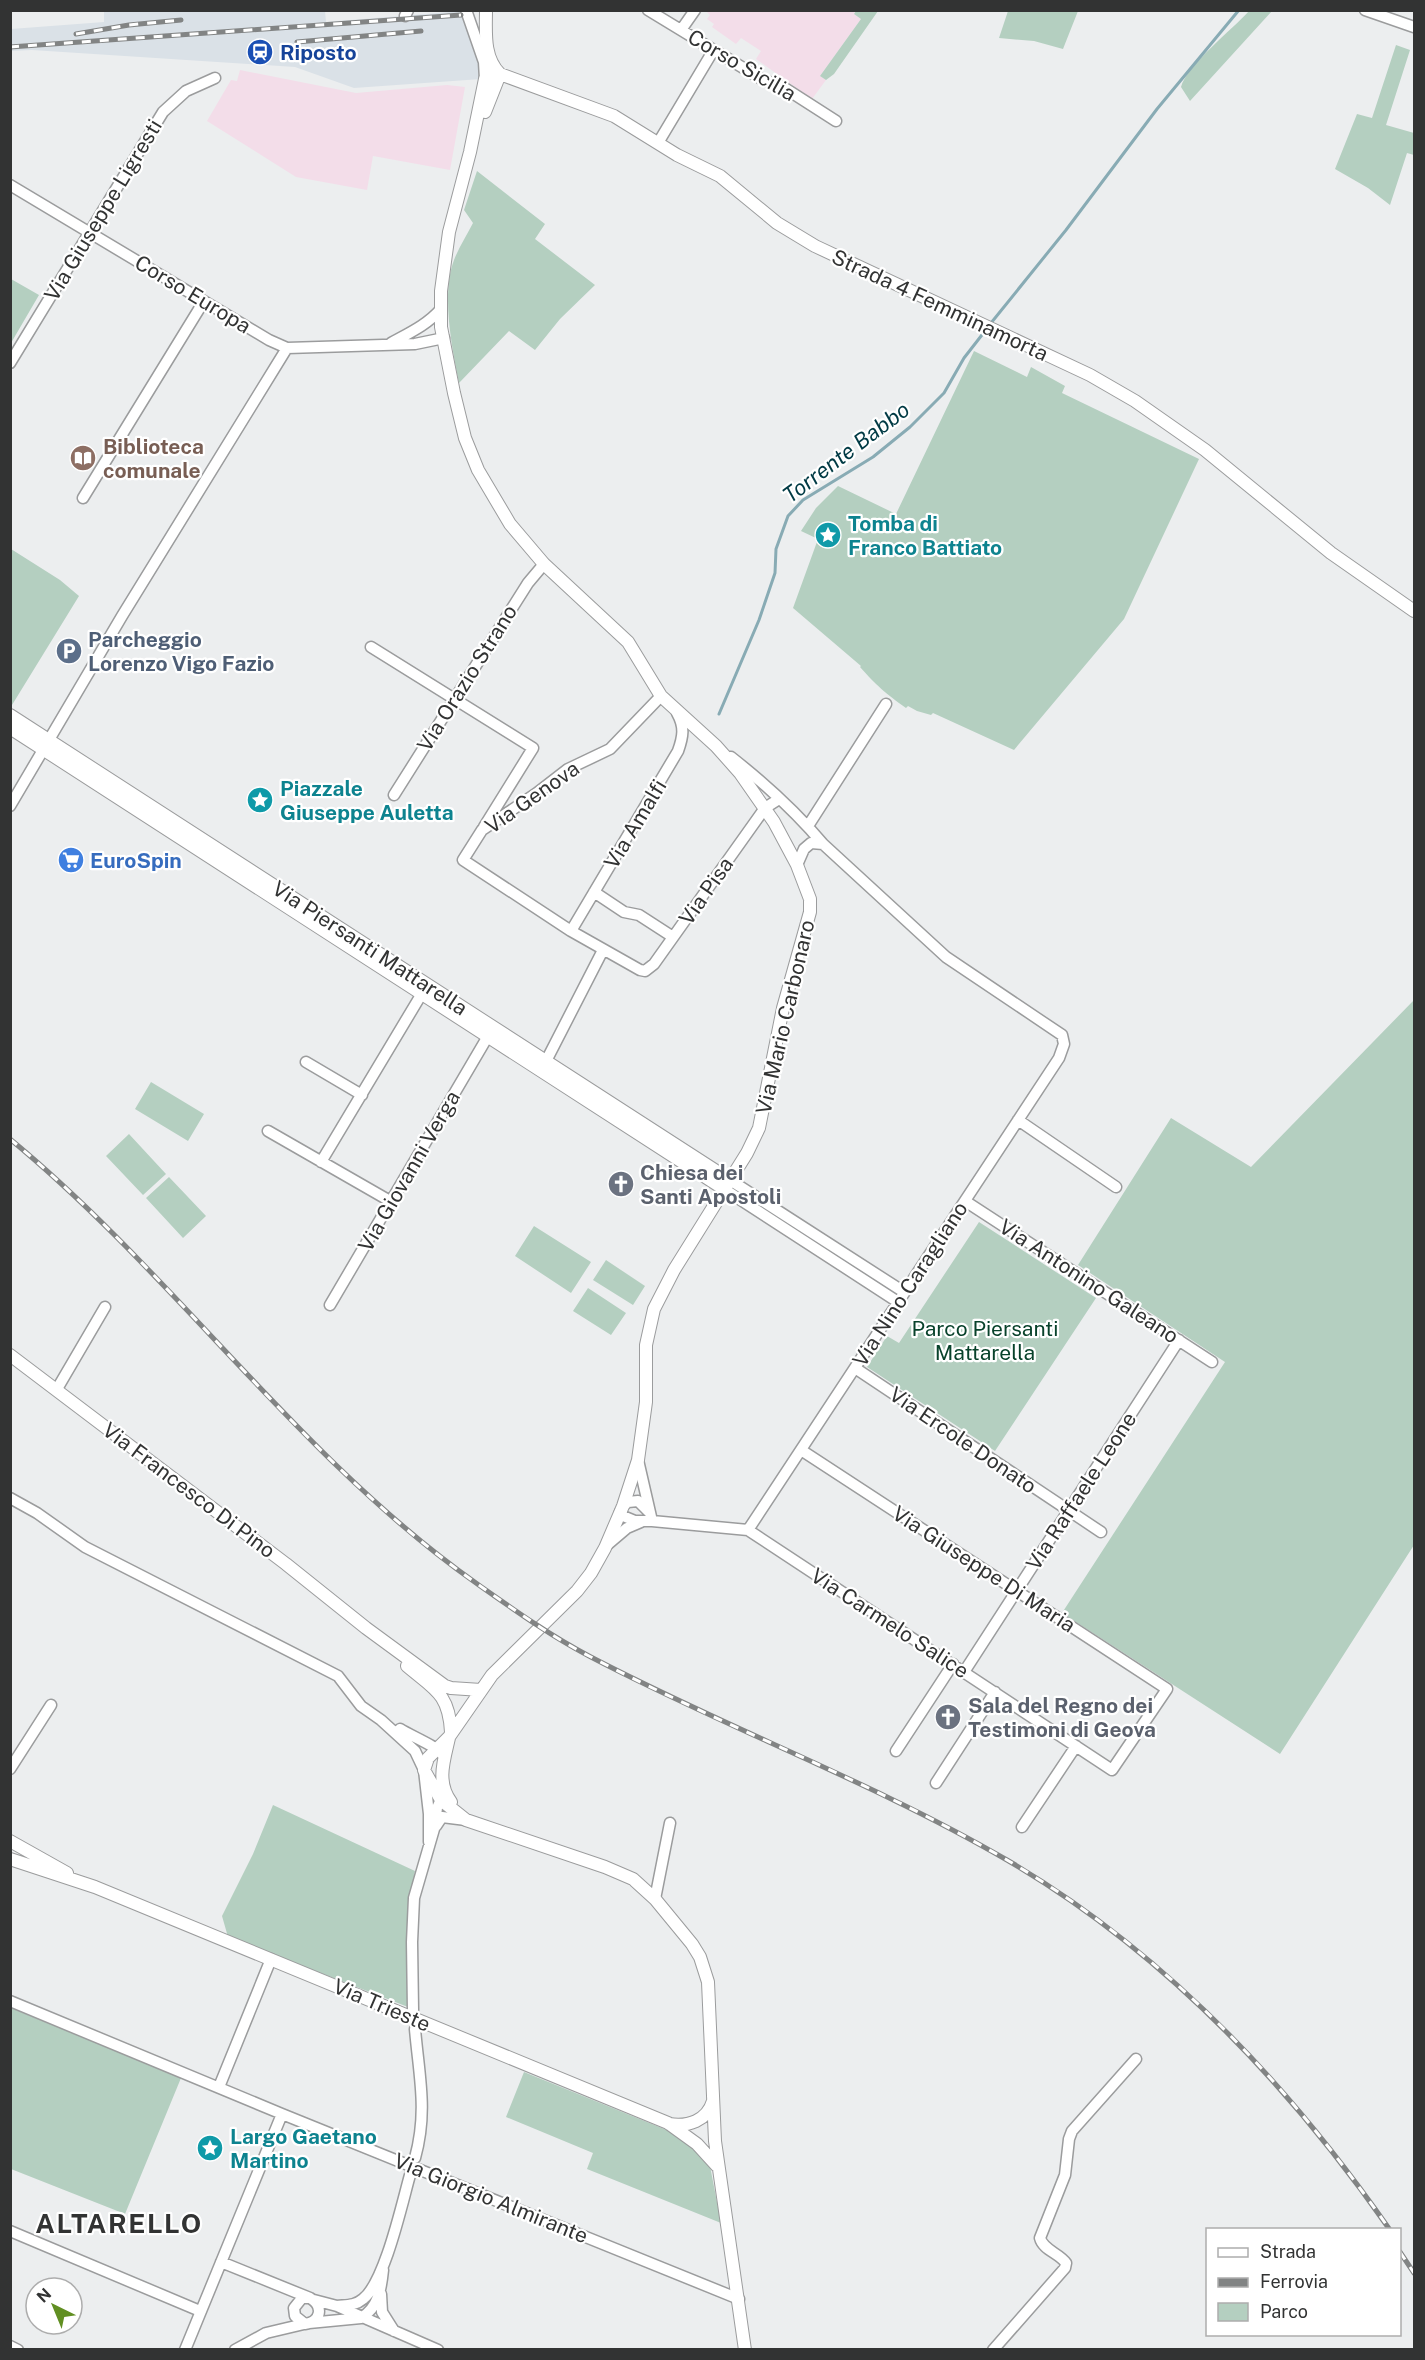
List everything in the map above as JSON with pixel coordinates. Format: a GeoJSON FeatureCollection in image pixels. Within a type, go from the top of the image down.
{"type":"FeatureCollection","features":[{"type":"Feature","properties":{"kind":"street"},"geometry":{"type":"LineString","coordinates":[[466,10],[493,68]]}},
{"type":"Feature","properties":{"kind":"street"},"geometry":{"type":"LineString","coordinates":[[470,152],[493,68],[486,49],[486,10]]}},
{"type":"Feature","properties":{"kind":"street","name":"Corso Sicilia"},"geometry":{"type":"LineString","coordinates":[[648,10],[763,80],[783,87],[836,121]]}},
{"type":"Feature","properties":{"kind":"street"},"geometry":{"type":"LineString","coordinates":[[681,30],[695,10]]}},
{"type":"Feature","properties":{"kind":"street"},"geometry":{"type":"LineString","coordinates":[[1365,10],[1414,27]]}},
{"type":"Feature","properties":{"kind":"street"},"geometry":{"type":"LineString","coordinates":[[658,143],[713,51]]}},
{"type":"Feature","properties":{"kind":"street"},"geometry":{"type":"LineString","coordinates":[[470,152],[485,79],[493,68]]}},
{"type":"Feature","properties":{"kind":"street","name":"Strada 4 Femminamorta"},"geometry":{"type":"LineString","coordinates":[[493,68],[614,116],[677,155],[720,176],[777,223],[815,246],[1090,375],[1145,407],[1205,450],[1331,553],[1414,611]]}},
{"type":"Feature","properties":{"kind":"street","name":"Via Giuseppe Ligresti"},"geometry":{"type":"LineString","coordinates":[[10,363],[163,112],[186,91],[215,78]]}},
{"type":"Feature","properties":{"kind":"street","name":"Via Mario Carbonaro"},"geometry":{"type":"LineString","coordinates":[[450,1735],[492,1675],[577,1591],[591,1573],[605,1548],[638,1460],[646,1402],[646,1345],[654,1309],[674,1270],[747,1154],[759,1128],[783,1008],[807,926],[810,899],[797,865],[765,807],[740,773],[716,746],[677,713],[661,696],[628,642],[544,564],[510,524],[477,470],[456,404],[441,309],[443,268],[449,232],[470,152]]}},
{"type":"Feature","properties":{"kind":"street","name":"Corso Europa"},"geometry":{"type":"LineString","coordinates":[[10,185],[269,340],[287,348],[415,344],[444,338]]}},
{"type":"Feature","properties":{"kind":"street"},"geometry":{"type":"LineString","coordinates":[[83,498],[204,301]]}},
{"type":"Feature","properties":{"kind":"street"},"geometry":{"type":"LineString","coordinates":[[391,343],[419,328],[441,309]]}},
{"type":"Feature","properties":{"kind":"street"},"geometry":{"type":"LineString","coordinates":[[10,806],[116,626],[287,348]]}},
{"type":"Feature","properties":{"kind":"street","name":"Via Orazio Strano"},"geometry":{"type":"LineString","coordinates":[[393,795],[528,583],[544,564]]}},
{"type":"Feature","properties":{"kind":"street"},"geometry":{"type":"LineString","coordinates":[[371,647],[533,748],[482,830]]}},
{"type":"Feature","properties":{"kind":"street","name":"Via Genova"},"geometry":{"type":"LineString","coordinates":[[645,971],[603,950],[463,860],[482,830],[568,769],[610,749],[661,696]]}},
{"type":"Feature","properties":{"kind":"street"},"geometry":{"type":"LineString","coordinates":[[808,826],[886,704]]}},
{"type":"Feature","properties":{"kind":"street","name":"Via Amalfi"},"geometry":{"type":"LineString","coordinates":[[571,930],[678,751],[683,733],[682,722],[677,713]]}},
{"type":"Feature","properties":{"kind":"street","name":"Via Piersanti Mattarella"},"geometry":{"type":"LineString","coordinates":[[10,715],[46,744],[421,995],[490,1031]]}},
{"type":"Feature","properties":{"kind":"street","name":"Via Piersanti Mattarella"},"geometry":{"type":"LineString","coordinates":[[10,728],[46,744],[448,998],[490,1031],[727,1185]]}},
{"type":"Feature","properties":{"kind":"street"},"geometry":{"type":"LineString","coordinates":[[716,746],[779,799],[808,826],[823,844]]}},
{"type":"Feature","properties":{"kind":"street"},"geometry":{"type":"LineString","coordinates":[[765,807],[779,799]]}},
{"type":"Feature","properties":{"kind":"street","name":"Via Pisa"},"geometry":{"type":"LineString","coordinates":[[645,971],[654,964],[765,807]]}},
{"type":"Feature","properties":{"kind":"street"},"geometry":{"type":"LineString","coordinates":[[797,865],[804,849],[811,843],[823,844]]}},
{"type":"Feature","properties":{"kind":"street","name":"Via Nino Caragliano"},"geometry":{"type":"LineString","coordinates":[[748,1530],[1063,1051],[1062,1035],[946,957],[823,844]]}},
{"type":"Feature","properties":{"kind":"street"},"geometry":{"type":"LineString","coordinates":[[594,892],[624,912],[639,915],[673,937]]}},
{"type":"Feature","properties":{"kind":"street"},"geometry":{"type":"LineString","coordinates":[[543,1066],[603,950]]}},
{"type":"Feature","properties":{"kind":"street"},"geometry":{"type":"LineString","coordinates":[[321,1162],[421,995],[431,992],[448,998]]}},
{"type":"Feature","properties":{"kind":"street","name":"Via Giovanni Verga"},"geometry":{"type":"LineString","coordinates":[[330,1305],[490,1031]]}},
{"type":"Feature","properties":{"kind":"street"},"geometry":{"type":"LineString","coordinates":[[306,1062],[362,1095]]}},
{"type":"Feature","properties":{"kind":"street"},"geometry":{"type":"LineString","coordinates":[[1018,1120],[1116,1187]]}},
{"type":"Feature","properties":{"kind":"street"},"geometry":{"type":"LineString","coordinates":[[268,1131],[390,1201]]}},
{"type":"Feature","properties":{"kind":"street"},"geometry":{"type":"LineString","coordinates":[[727,1185],[904,1292]]}},
{"type":"Feature","properties":{"kind":"street"},"geometry":{"type":"LineString","coordinates":[[727,1185],[898,1302]]}},
{"type":"Feature","properties":{"kind":"street","name":"Via Antonino Galeano"},"geometry":{"type":"LineString","coordinates":[[965,1201],[1212,1362]]}},
{"type":"Feature","properties":{"kind":"street"},"geometry":{"type":"LineString","coordinates":[[57,1389],[105,1307]]}},
{"type":"Feature","properties":{"kind":"street","name":"Via Raffaele Leone"},"geometry":{"type":"LineString","coordinates":[[964,1672],[1179,1340]]}},
{"type":"Feature","properties":{"kind":"street","name":"Via Francesco Di Pino"},"geometry":{"type":"LineString","coordinates":[[10,1355],[286,1564],[366,1628]]}},
{"type":"Feature","properties":{"kind":"street","name":"Via Ercole Donato"},"geometry":{"type":"LineString","coordinates":[[855,1368],[1101,1532]]}},
{"type":"Feature","properties":{"kind":"street","name":"Via Giuseppe Di Maria"},"geometry":{"type":"LineString","coordinates":[[801,1450],[1167,1689],[1112,1770]]}},
{"type":"Feature","properties":{"kind":"street"},"geometry":{"type":"LineString","coordinates":[[638,1460],[648,1519]]}},
{"type":"Feature","properties":{"kind":"street"},"geometry":{"type":"LineString","coordinates":[[10,1498],[85,1547],[338,1677],[362,1706],[440,1754]]}},
{"type":"Feature","properties":{"kind":"street"},"geometry":{"type":"LineString","coordinates":[[638,1501],[648,1519],[628,1519],[621,1509],[628,1502],[638,1501]]}},
{"type":"Feature","properties":{"kind":"street"},"geometry":{"type":"LineString","coordinates":[[605,1548],[621,1533],[648,1519]]}},
{"type":"Feature","properties":{"kind":"street","name":"Via Carmelo Salice"},"geometry":{"type":"LineString","coordinates":[[648,1519],[748,1530],[1112,1770]]}},
{"type":"Feature","properties":{"kind":"street"},"geometry":{"type":"LineString","coordinates":[[366,1628],[452,1688],[460,1695],[467,1709]]}},
{"type":"Feature","properties":{"kind":"street"},"geometry":{"type":"LineString","coordinates":[[366,1628],[445,1700],[467,1709]]}},
{"type":"Feature","properties":{"kind":"street"},"geometry":{"type":"LineString","coordinates":[[896,1751],[953,1664]]}},
{"type":"Feature","properties":{"kind":"street"},"geometry":{"type":"LineString","coordinates":[[452,1688],[481,1690]]}},
{"type":"Feature","properties":{"kind":"street"},"geometry":{"type":"LineString","coordinates":[[936,1783],[995,1692]]}},
{"type":"Feature","properties":{"kind":"street"},"geometry":{"type":"LineString","coordinates":[[434,1829],[437,1808],[443,1796],[440,1754],[450,1735],[450,1716],[445,1700]]}},
{"type":"Feature","properties":{"kind":"street"},"geometry":{"type":"LineString","coordinates":[[10,1768],[51,1705]]}},
{"type":"Feature","properties":{"kind":"street"},"geometry":{"type":"LineString","coordinates":[[381,1719],[415,1751],[424,1770],[443,1796],[466,1820]]}},
{"type":"Feature","properties":{"kind":"street"},"geometry":{"type":"LineString","coordinates":[[1022,1827],[1076,1746]]}},
{"type":"Feature","properties":{"kind":"street"},"geometry":{"type":"LineString","coordinates":[[429,1842],[429,1814],[424,1770],[428,1758],[440,1754]]}},
{"type":"Feature","properties":{"kind":"street"},"geometry":{"type":"LineString","coordinates":[[443,1796],[481,1825]]}},
{"type":"Feature","properties":{"kind":"street"},"geometry":{"type":"LineString","coordinates":[[413,2010],[414,1898],[429,1842],[442,1817],[466,1820],[622,1873],[644,1887],[692,1944],[704,1966],[708,1982],[714,2135],[745,2349]]}},
{"type":"Feature","properties":{"kind":"street"},"geometry":{"type":"LineString","coordinates":[[655,1899],[670,1823]]}},
{"type":"Feature","properties":{"kind":"street"},"geometry":{"type":"LineString","coordinates":[[10,1841],[95,1887]]}},
{"type":"Feature","properties":{"kind":"street"},"geometry":{"type":"LineString","coordinates":[[10,1859],[95,1887]]}},
{"type":"Feature","properties":{"kind":"street","name":"Via Trieste"},"geometry":{"type":"LineString","coordinates":[[95,1887],[668,2123],[688,2129]]}},
{"type":"Feature","properties":{"kind":"street"},"geometry":{"type":"LineString","coordinates":[[219,2087],[272,1959]]}},
{"type":"Feature","properties":{"kind":"street","name":"Via Giorgio Almirante"},"geometry":{"type":"LineString","coordinates":[[10,2001],[739,2299]]}},
{"type":"Feature","properties":{"kind":"street"},"geometry":{"type":"LineString","coordinates":[[415,2029],[423,2100],[421,2132],[415,2158]]}},
{"type":"Feature","properties":{"kind":"street"},"geometry":{"type":"LineString","coordinates":[[993,2349],[1065,2268],[1066,2263],[1063,2259],[1044,2246],[1040,2238],[1065,2175],[1069,2139],[1072,2131],[1136,2059]]}},
{"type":"Feature","properties":{"kind":"street"},"geometry":{"type":"LineString","coordinates":[[688,2129],[704,2115],[713,2101]]}},
{"type":"Feature","properties":{"kind":"street"},"geometry":{"type":"LineString","coordinates":[[185,2347],[282,2114]]}},
{"type":"Feature","properties":{"kind":"street"},"geometry":{"type":"LineString","coordinates":[[688,2129],[707,2142],[714,2135]]}},
{"type":"Feature","properties":{"kind":"street"},"geometry":{"type":"LineString","coordinates":[[688,2129],[713,2159],[720,2172]]}},
{"type":"Feature","properties":{"kind":"street"},"geometry":{"type":"LineString","coordinates":[[337,2306],[353,2305],[367,2295],[384,2262],[410,2175]]}},
{"type":"Feature","properties":{"kind":"street"},"geometry":{"type":"LineString","coordinates":[[10,2231],[200,2311]]}},
{"type":"Feature","properties":{"kind":"street"},"geometry":{"type":"LineString","coordinates":[[221,2262],[312,2299],[337,2306],[438,2349]]}},
{"type":"Feature","properties":{"kind":"street"},"geometry":{"type":"LineString","coordinates":[[384,2262],[382,2312],[394,2332]]}},
{"type":"Feature","properties":{"kind":"street"},"geometry":{"type":"LineString","coordinates":[[235,2349],[266,2332],[307,2324],[361,2318],[372,2309],[381,2293]]}},
{"type":"Feature","properties":{"kind":"street"},"geometry":{"type":"LineString","coordinates":[[307,2324],[295,2316],[294,2308],[298,2301],[312,2299]]}},
{"type":"Feature","properties":{"kind":"street"},"geometry":{"type":"LineString","coordinates":[[307,2324],[317,2319],[320,2311],[312,2299]]}},
{"type":"Feature","properties":{"kind":"street"},"geometry":{"type":"LineString","coordinates":[[10,2346],[18,2349]]}},
{"type":"Feature","properties":{"kind":"shaded area"},"geometry":{"type":"Polygon","coordinates":[[[705,10],[856,10],[854,14],[861,19],[820,76],[826,80],[812,99],[756,59],[761,51],[741,38],[736,44],[712,27],[714,24],[707,19],[710,15],[705,10]]]}},
{"type":"Feature","properties":{"kind":"shaded area"},"geometry":{"type":"Polygon","coordinates":[[[104,11],[325,11],[326,22],[463,11],[482,70],[481,79],[354,88],[295,67],[32,50],[11,51],[11,29],[104,22],[104,11]]]}},
{"type":"Feature","properties":{"kind":"shaded area"},"geometry":{"type":"Polygon","coordinates":[[[240,70],[356,93],[447,85],[465,87],[450,170],[373,156],[367,190],[296,177],[207,121],[231,80],[237,81],[240,70]]]}},
{"type":"Feature","properties":{"kind":"green space"},"geometry":{"type":"Polygon","coordinates":[[[1008,10],[1078,11],[1063,49],[1034,41],[999,38],[1008,10]]]}},
{"type":"Feature","properties":{"kind":"green space"},"geometry":{"type":"Polygon","coordinates":[[[856,11],[878,11],[834,74],[826,80],[820,76],[861,19],[854,14],[856,11]]]}},
{"type":"Feature","properties":{"kind":"green space"},"geometry":{"type":"Polygon","coordinates":[[[1249,11],[1272,11],[1190,101],[1181,87],[1185,78],[1201,58],[1249,11]]]}},
{"type":"Feature","properties":{"kind":"green space"},"geometry":{"type":"Polygon","coordinates":[[[1396,45],[1410,50],[1386,125],[1414,133],[1414,155],[1407,153],[1390,205],[1368,188],[1335,169],[1357,114],[1372,118],[1396,45]]]}},
{"type":"Feature","properties":{"kind":"green space"},"geometry":{"type":"Polygon","coordinates":[[[477,171],[545,224],[535,239],[595,285],[560,319],[535,350],[509,331],[459,383],[449,321],[448,289],[454,260],[473,223],[464,210],[477,171]]]}},
{"type":"Feature","properties":{"kind":"green space"},"geometry":{"type":"Polygon","coordinates":[[[11,279],[39,295],[11,343],[11,279]]]}},
{"type":"Feature","properties":{"kind":"green space"},"geometry":{"type":"Polygon","coordinates":[[[974,351],[1027,377],[1031,367],[1065,386],[1062,393],[1199,459],[1124,619],[1014,750],[933,713],[931,715],[908,706],[906,708],[881,689],[861,666],[793,608],[818,539],[801,531],[816,508],[838,486],[896,514],[974,351]]]}},
{"type":"Feature","properties":{"kind":"green space"},"geometry":{"type":"Polygon","coordinates":[[[11,549],[60,580],[79,596],[12,705],[10,703],[11,549]]]}},
{"type":"Feature","properties":{"kind":"green space"},"geometry":{"type":"Polygon","coordinates":[[[1414,1000],[1414,1545],[1280,1754],[1062,1613],[1225,1362],[1078,1265],[1171,1118],[1251,1167],[1414,1000]]]}},
{"type":"Feature","properties":{"kind":"green space"},"geometry":{"type":"Polygon","coordinates":[[[151,1082],[204,1114],[188,1141],[135,1109],[151,1082]]]}},
{"type":"Feature","properties":{"kind":"green space"},"geometry":{"type":"Polygon","coordinates":[[[129,1134],[166,1174],[143,1195],[106,1156],[129,1134]]]}},
{"type":"Feature","properties":{"kind":"green space"},"geometry":{"type":"Polygon","coordinates":[[[169,1177],[206,1216],[183,1238],[146,1198],[169,1177]]]}},
{"type":"Feature","properties":{"kind":"green space","name":"Parco Piersanti Mattarella"},"geometry":{"type":"Polygon","coordinates":[[[979,1222],[1096,1298],[995,1451],[867,1367],[887,1336],[899,1343],[979,1222]]]}},
{"type":"Feature","properties":{"kind":"green space"},"geometry":{"type":"Polygon","coordinates":[[[534,1226],[591,1262],[571,1293],[515,1256],[534,1226]]]}},
{"type":"Feature","properties":{"kind":"green space"},"geometry":{"type":"Polygon","coordinates":[[[606,1260],[645,1286],[633,1305],[593,1280],[606,1260]]]}},
{"type":"Feature","properties":{"kind":"green space"},"geometry":{"type":"Polygon","coordinates":[[[588,1288],[626,1313],[611,1335],[573,1311],[588,1288]]]}},
{"type":"Feature","properties":{"kind":"green space"},"geometry":{"type":"Polygon","coordinates":[[[273,1805],[415,1871],[407,1920],[408,2007],[228,1937],[222,1916],[253,1854],[273,1805]]]}},
{"type":"Feature","properties":{"kind":"green space"},"geometry":{"type":"Polygon","coordinates":[[[11,2008],[181,2078],[125,2214],[11,2169],[11,2008]]]}},
{"type":"Feature","properties":{"kind":"green space"},"geometry":{"type":"Polygon","coordinates":[[[524,2072],[674,2133],[700,2153],[710,2166],[721,2223],[587,2169],[593,2153],[506,2117],[524,2072]]]}},
{"type":"Feature","properties":{"kind":"waterway","name":"Torrente Babbo"},"geometry":{"type":"LineString","coordinates":[[991,323],[1066,230],[1157,109],[1239,10]]}},
{"type":"Feature","properties":{"kind":"waterway","name":"Torrente Babbo"},"geometry":{"type":"LineString","coordinates":[[719,714],[759,620],[775,573],[776,549],[788,516],[803,500],[873,457],[910,427],[944,393],[964,358],[985,331]]}},
{"type":"Feature","properties":{"kind":"railway"},"geometry":{"type":"LineString","coordinates":[[10,47],[461,15]]}},
{"type":"Feature","properties":{"kind":"railway"},"geometry":{"type":"LineString","coordinates":[[76,34],[129,25],[181,20]]}},
{"type":"Feature","properties":{"kind":"railway"},"geometry":{"type":"LineString","coordinates":[[297,42],[421,31]]}},
{"type":"Feature","properties":{"kind":"railway"},"geometry":{"type":"LineString","coordinates":[[10,1139],[70,1192],[128,1249],[352,1481],[412,1534],[476,1583],[545,1631],[589,1656],[852,1780],[956,1832],[1007,1860],[1064,1896],[1118,1935],[1170,1978],[1265,2072],[1309,2123],[1389,2228]]}},
{"type":"Feature","properties":{"kind":"railway"},"geometry":{"type":"LineString","coordinates":[[1401,2254],[1414,2273]]}},
{"type":"Feature","properties":{"kind":"place","name":"Riposto"},"geometry":{"type":"Point","coordinates":[260,52]}},
{"type":"Feature","properties":{"kind":"place","name":"Biblioteca comunale"},"geometry":{"type":"Point","coordinates":[83,458]}},
{"type":"Feature","properties":{"kind":"place","name":"Tomba di Franco Battiato"},"geometry":{"type":"Point","coordinates":[828,535]}},
{"type":"Feature","properties":{"kind":"place","name":"Parcheggio Lorenzo Vigo Fazio"},"geometry":{"type":"Point","coordinates":[69,651]}},
{"type":"Feature","properties":{"kind":"place","name":"Piazzale Giuseppe Auletta"},"geometry":{"type":"Point","coordinates":[260,800]}},
{"type":"Feature","properties":{"kind":"place","name":"EuroSpin"},"geometry":{"type":"Point","coordinates":[71,860]}},
{"type":"Feature","properties":{"kind":"place","name":"Chiesa dei Santi Apostoli"},"geometry":{"type":"Point","coordinates":[621,1184]}},
{"type":"Feature","properties":{"kind":"place","name":"Sala del Regno dei Testimoni di Geova"},"geometry":{"type":"Point","coordinates":[948,1717]}},
{"type":"Feature","properties":{"kind":"place","name":"Largo Gaetano Martino"},"geometry":{"type":"Point","coordinates":[210,2148]}},
{"type":"Feature","properties":{"kind":"district","name":"ALTARELLO"},"geometry":{"type":"Point","coordinates":[119,2223]}}]}
